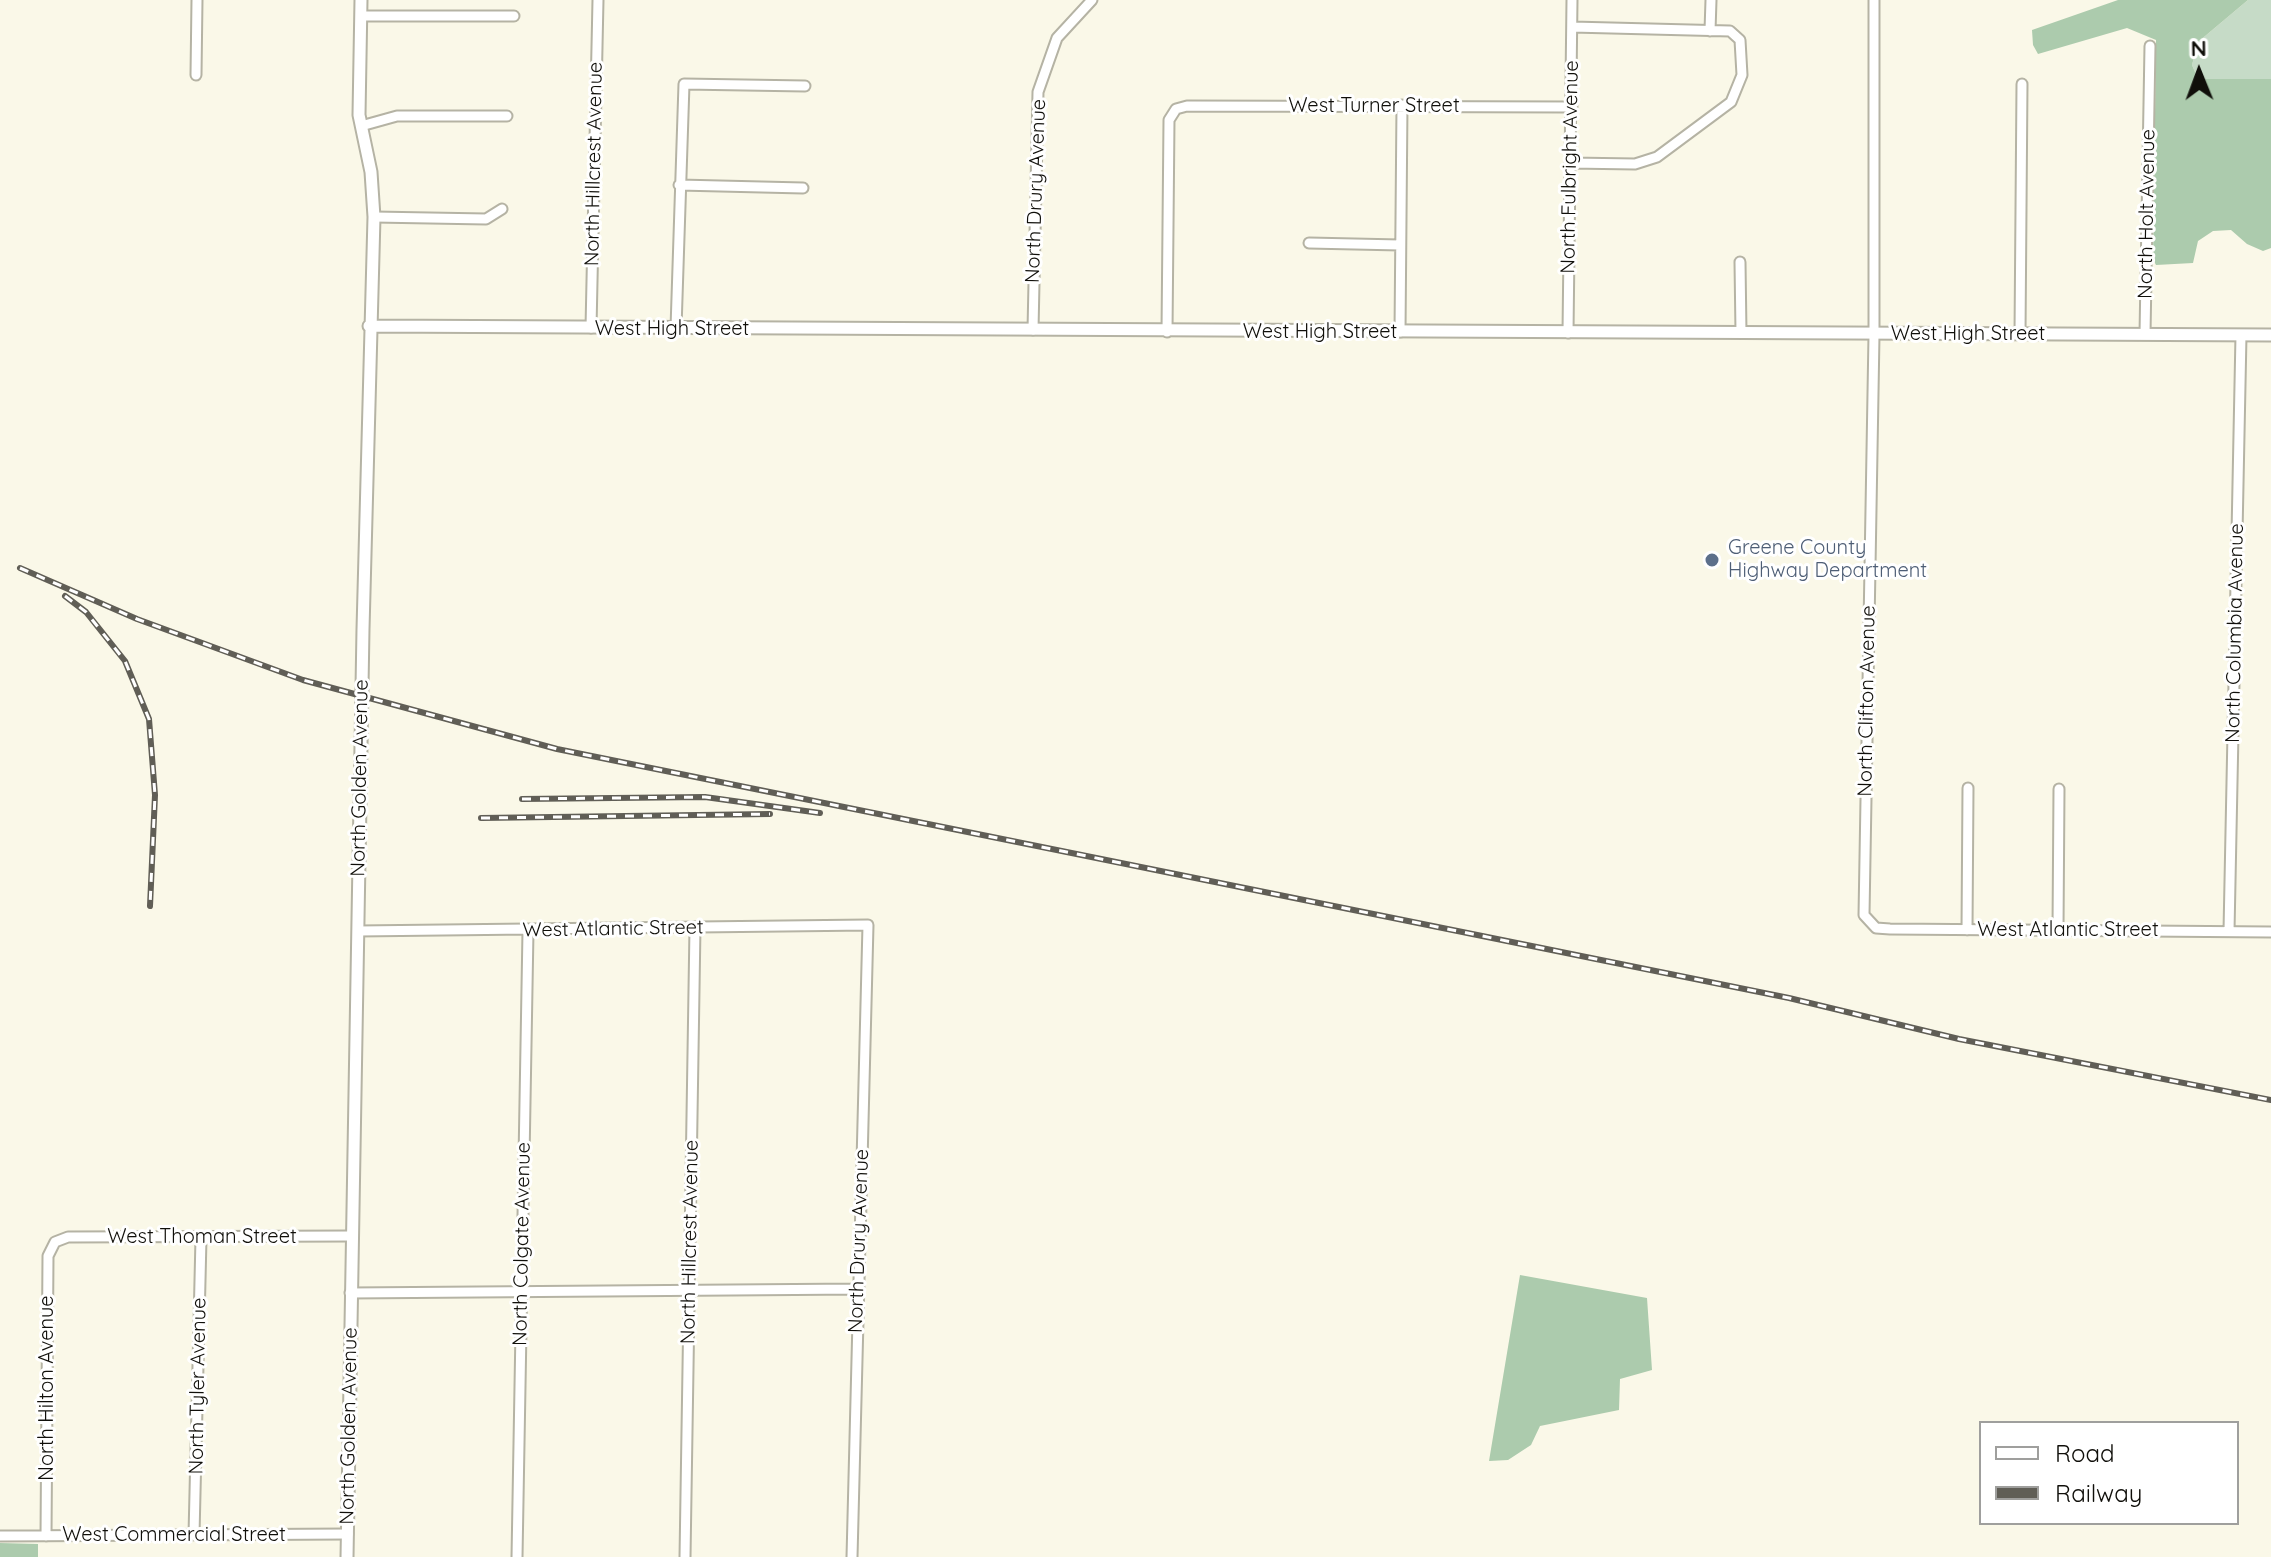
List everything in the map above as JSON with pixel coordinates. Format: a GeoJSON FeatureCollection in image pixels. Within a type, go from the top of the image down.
{"type":"FeatureCollection","features":[{"type":"Feature","properties":{"kind":"street"},"geometry":{"type":"LineString","coordinates":[[196,75],[197,0]]}},
{"type":"Feature","properties":{"kind":"street","name":"North Golden Avenue"},"geometry":{"type":"LineString","coordinates":[[347,1557],[369,326],[374,217],[371,172],[361,126],[361,0]]}},
{"type":"Feature","properties":{"kind":"street","name":"North Hillcrest Avenue"},"geometry":{"type":"LineString","coordinates":[[591,328],[598,0]]}},
{"type":"Feature","properties":{"kind":"street","name":"North Drury Avenue"},"geometry":{"type":"LineString","coordinates":[[1033,330],[1038,92],[1052,48],[1077,13],[1092,0]]}},
{"type":"Feature","properties":{"kind":"street","name":"North Fulbright Avenue"},"geometry":{"type":"LineString","coordinates":[[1568,333],[1572,0]]}},
{"type":"Feature","properties":{"kind":"street"},"geometry":{"type":"LineString","coordinates":[[1710,31],[1711,0]]}},
{"type":"Feature","properties":{"kind":"street","name":"North Clifton Avenue"},"geometry":{"type":"LineString","coordinates":[[1868,922],[1862,891],[1874,335],[1874,0]]}},
{"type":"Feature","properties":{"kind":"street"},"geometry":{"type":"LineString","coordinates":[[361,16],[514,16]]}},
{"type":"Feature","properties":{"kind":"street"},"geometry":{"type":"LineString","coordinates":[[1571,163],[1635,164],[1650,160],[1731,102],[1741,81],[1741,43],[1732,32],[1572,27]]}},
{"type":"Feature","properties":{"kind":"street","name":"North Holt Avenue"},"geometry":{"type":"LineString","coordinates":[[2145,334],[2150,46]]}},
{"type":"Feature","properties":{"kind":"street"},"geometry":{"type":"LineString","coordinates":[[676,328],[684,84],[805,86]]}},
{"type":"Feature","properties":{"kind":"street"},"geometry":{"type":"LineString","coordinates":[[2020,334],[2022,84]]}},
{"type":"Feature","properties":{"kind":"street"},"geometry":{"type":"LineString","coordinates":[[1400,332],[1402,105]]}},
{"type":"Feature","properties":{"kind":"street","name":"West Turner Street"},"geometry":{"type":"LineString","coordinates":[[1167,332],[1169,120],[1176,109],[1187,106],[1572,107]]}},
{"type":"Feature","properties":{"kind":"street"},"geometry":{"type":"LineString","coordinates":[[361,126],[397,116],[507,116]]}},
{"type":"Feature","properties":{"kind":"street"},"geometry":{"type":"LineString","coordinates":[[679,185],[803,188]]}},
{"type":"Feature","properties":{"kind":"street"},"geometry":{"type":"LineString","coordinates":[[374,217],[486,219],[502,209]]}},
{"type":"Feature","properties":{"kind":"street"},"geometry":{"type":"LineString","coordinates":[[1309,243],[1400,245]]}},
{"type":"Feature","properties":{"kind":"street"},"geometry":{"type":"LineString","coordinates":[[1740,262],[1741,333]]}},
{"type":"Feature","properties":{"kind":"street","name":"West High Street"},"geometry":{"type":"LineString","coordinates":[[369,326],[2271,335]]}},
{"type":"Feature","properties":{"kind":"street","name":"North Columbia Avenue"},"geometry":{"type":"LineString","coordinates":[[2229,931],[2241,335]]}},
{"type":"Feature","properties":{"kind":"street"},"geometry":{"type":"LineString","coordinates":[[1967,930],[1968,788]]}},
{"type":"Feature","properties":{"kind":"street"},"geometry":{"type":"LineString","coordinates":[[2058,929],[2059,789]]}},
{"type":"Feature","properties":{"kind":"street","name":"West Atlantic Street"},"geometry":{"type":"LineString","coordinates":[[1868,922],[1876,928],[1890,929],[2271,932]]}},
{"type":"Feature","properties":{"kind":"street","name":"North Drury Avenue"},"geometry":{"type":"LineString","coordinates":[[852,1557],[868,925]]}},
{"type":"Feature","properties":{"kind":"street","name":"West Atlantic Street"},"geometry":{"type":"LineString","coordinates":[[358,931],[868,925]]}},
{"type":"Feature","properties":{"kind":"street","name":"North Hillcrest Avenue"},"geometry":{"type":"LineString","coordinates":[[685,1557],[695,927]]}},
{"type":"Feature","properties":{"kind":"street","name":"North Colgate Avenue"},"geometry":{"type":"LineString","coordinates":[[517,1557],[528,931]]}},
{"type":"Feature","properties":{"kind":"street","name":"West Thoman Street"},"geometry":{"type":"LineString","coordinates":[[55,1242],[68,1237],[351,1236]]}},
{"type":"Feature","properties":{"kind":"street","name":"North Tyler Avenue"},"geometry":{"type":"LineString","coordinates":[[194,1535],[201,1238]]}},
{"type":"Feature","properties":{"kind":"street","name":"North Hilton Avenue"},"geometry":{"type":"LineString","coordinates":[[46,1536],[48,1256],[55,1242]]}},
{"type":"Feature","properties":{"kind":"street"},"geometry":{"type":"LineString","coordinates":[[350,1293],[858,1289]]}},
{"type":"Feature","properties":{"kind":"street","name":"West Commercial Street"},"geometry":{"type":"LineString","coordinates":[[0,1536],[348,1534]]}},
{"type":"Feature","properties":{"kind":"green space"},"geometry":{"type":"Polygon","coordinates":[[[2118,0],[2248,0],[2198,42],[2192,65],[2198,79],[2271,79],[2271,248],[2263,251],[2247,244],[2231,230],[2213,231],[2198,241],[2193,263],[2156,265],[2153,259],[2156,40],[2127,28],[2038,54],[2033,45],[2032,30],[2118,0]]]}},
{"type":"Feature","properties":{"kind":"green space"},"geometry":{"type":"Polygon","coordinates":[[[2248,0],[2271,0],[2271,79],[2198,79],[2192,65],[2198,42],[2248,0]]]}},
{"type":"Feature","properties":{"kind":"green space"},"geometry":{"type":"Polygon","coordinates":[[[1520,1275],[1647,1298],[1652,1370],[1620,1379],[1619,1410],[1540,1426],[1531,1445],[1508,1460],[1489,1461],[1520,1275]]]}},
{"type":"Feature","properties":{"kind":"green space"},"geometry":{"type":"Polygon","coordinates":[[[0,1543],[38,1544],[38,1557],[0,1557],[0,1543]]]}},
{"type":"Feature","properties":{"kind":"railway"},"geometry":{"type":"LineString","coordinates":[[20,568],[137,619],[303,680],[557,749],[1789,998],[1959,1039],[2271,1100]]}},
{"type":"Feature","properties":{"kind":"railway"},"geometry":{"type":"LineString","coordinates":[[65,596],[86,612],[125,661],[149,719],[155,795],[150,906]]}},
{"type":"Feature","properties":{"kind":"railway"},"geometry":{"type":"LineString","coordinates":[[522,799],[705,797],[820,813]]}},
{"type":"Feature","properties":{"kind":"railway"},"geometry":{"type":"LineString","coordinates":[[481,818],[770,814]]}},
{"type":"Feature","properties":{"kind":"place","name":"Greene County Highway Department"},"geometry":{"type":"Point","coordinates":[1712,560]}}]}
